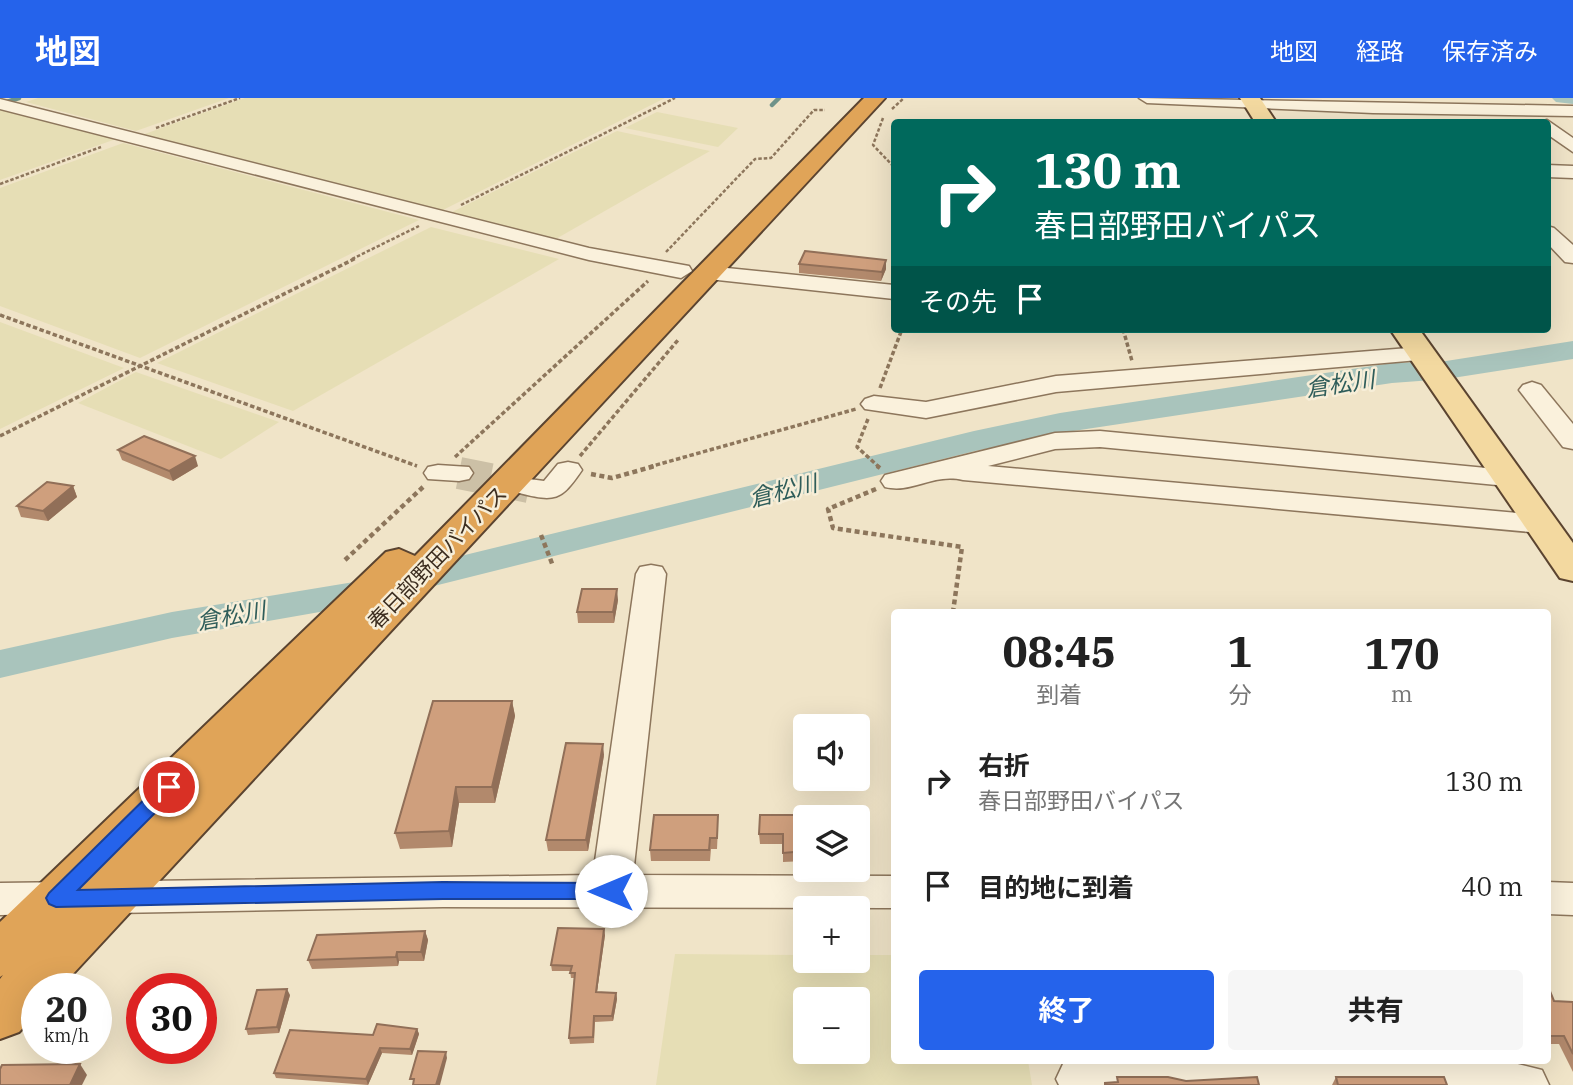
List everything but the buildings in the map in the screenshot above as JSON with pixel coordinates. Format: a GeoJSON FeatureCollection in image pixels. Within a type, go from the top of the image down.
{"type":"FeatureCollection","features":[{"type":"Feature","properties":{"kind":"highway","name":"春日部野田バイパス"},"geometry":{"type":"LineString","coordinates":[[0,955],[419,541],[676,269],[855,98]]}},
{"type":"Feature","properties":{"kind":"highway","name":"春日部野田バイパス"},"geometry":{"type":"LineString","coordinates":[[0,1016],[459,534],[676,269],[875,98]]}},
{"type":"Feature","properties":{"kind":"main road"},"geometry":{"type":"LineString","coordinates":[[1251,100],[1263,119]]}},
{"type":"Feature","properties":{"kind":"main road"},"geometry":{"type":"LineString","coordinates":[[1407,333],[1573,570]]}},
{"type":"Feature","properties":{"kind":"street"},"geometry":{"type":"LineString","coordinates":[[1147,98],[1251,100],[1418,109],[1573,111]]}},
{"type":"Feature","properties":{"kind":"street"},"geometry":{"type":"LineString","coordinates":[[4,105],[589,254],[676,269],[891,292]]}},
{"type":"Feature","properties":{"kind":"street"},"geometry":{"type":"LineString","coordinates":[[1418,109],[1430,119]]}},
{"type":"Feature","properties":{"kind":"street"},"geometry":{"type":"LineString","coordinates":[[1528,110],[1540,119]]}},
{"type":"Feature","properties":{"kind":"street"},"geometry":{"type":"LineString","coordinates":[[1551,128],[1573,146]]}},
{"type":"Feature","properties":{"kind":"street"},"geometry":{"type":"LineString","coordinates":[[1551,171],[1573,172]]}},
{"type":"Feature","properties":{"kind":"street"},"geometry":{"type":"LineString","coordinates":[[1551,236],[1573,257]]}},
{"type":"Feature","properties":{"kind":"street"},"geometry":{"type":"LineString","coordinates":[[874,404],[926,410],[1056,384],[1137,376],[1431,369]]}},
{"type":"Feature","properties":{"kind":"street"},"geometry":{"type":"LineString","coordinates":[[1532,390],[1573,441]]}},
{"type":"Feature","properties":{"kind":"street"},"geometry":{"type":"LineString","coordinates":[[895,481],[1055,441],[1100,439],[1507,478]]}},
{"type":"Feature","properties":{"kind":"street"},"geometry":{"type":"LineString","coordinates":[[529,487],[551,491],[568,470]]}},
{"type":"Feature","properties":{"kind":"street"},"geometry":{"type":"LineString","coordinates":[[941,470],[1541,524]]}},
{"type":"Feature","properties":{"kind":"street"},"geometry":{"type":"LineString","coordinates":[[611,891],[651,575]]}},
{"type":"Feature","properties":{"kind":"street"},"geometry":{"type":"LineString","coordinates":[[0,899],[443,891],[891,892]]}},
{"type":"Feature","properties":{"kind":"street"},"geometry":{"type":"LineString","coordinates":[[1551,898],[1573,899]]}},
{"type":"Feature","properties":{"kind":"street"},"geometry":{"type":"LineString","coordinates":[[1078,1075],[1271,1080],[1431,1072],[1526,1085]]}},
{"type":"Feature","properties":{"kind":"path"},"geometry":{"type":"LineString","coordinates":[[0,184],[240,98]]}},
{"type":"Feature","properties":{"kind":"path"},"geometry":{"type":"LineString","coordinates":[[0,436],[675,98]]}},
{"type":"Feature","properties":{"kind":"path"},"geometry":{"type":"LineString","coordinates":[[891,162],[873,145],[883,117],[904,98]]}},
{"type":"Feature","properties":{"kind":"path"},"geometry":{"type":"LineString","coordinates":[[345,560],[449,473],[676,269],[755,159],[771,158],[814,110],[825,110]]}},
{"type":"Feature","properties":{"kind":"path"},"geometry":{"type":"LineString","coordinates":[[0,315],[138,367],[449,473]]}},
{"type":"Feature","properties":{"kind":"path"},"geometry":{"type":"LineString","coordinates":[[1124,333],[1137,376]]}},
{"type":"Feature","properties":{"kind":"path"},"geometry":{"type":"LineString","coordinates":[[568,470],[681,337]]}},
{"type":"Feature","properties":{"kind":"path"},"geometry":{"type":"LineString","coordinates":[[568,470],[612,478],[874,404]]}},
{"type":"Feature","properties":{"kind":"path"},"geometry":{"type":"LineString","coordinates":[[858,447],[895,481],[828,509],[833,528],[962,547],[953,609]]}},
{"type":"Feature","properties":{"kind":"path"},"geometry":{"type":"LineString","coordinates":[[541,535],[553,566]]}},
{"type":"Feature","properties":{"kind":"shaded area"},"geometry":{"type":"Polygon","coordinates":[[[38,98],[229,98],[136,131],[26,102],[38,98]]]}},
{"type":"Feature","properties":{"kind":"shaded area"},"geometry":{"type":"Polygon","coordinates":[[[245,98],[665,98],[441,211],[142,135],[245,98]]]}},
{"type":"Feature","properties":{"kind":"shaded area"},"geometry":{"type":"Polygon","coordinates":[[[0,109],[116,139],[0,180],[0,109]]]}},
{"type":"Feature","properties":{"kind":"shaded area"},"geometry":{"type":"Polygon","coordinates":[[[657,112],[738,128],[718,147],[625,128],[657,112]]]}},
{"type":"Feature","properties":{"kind":"shaded area"},"geometry":{"type":"Polygon","coordinates":[[[617,131],[710,151],[554,240],[450,213],[617,131]]]}},
{"type":"Feature","properties":{"kind":"shaded area"},"geometry":{"type":"Polygon","coordinates":[[[123,143],[419,220],[140,358],[0,306],[0,188],[123,143]]]}},
{"type":"Feature","properties":{"kind":"shaded area"},"geometry":{"type":"Polygon","coordinates":[[[431,227],[559,259],[293,411],[157,363],[431,227]]]}},
{"type":"Feature","properties":{"kind":"shaded area"},"geometry":{"type":"Polygon","coordinates":[[[0,322],[124,368],[0,429],[0,322]]]}},
{"type":"Feature","properties":{"kind":"shaded area"},"geometry":{"type":"Polygon","coordinates":[[[136,372],[279,422],[221,459],[78,403],[136,372]]]}},
{"type":"Feature","properties":{"kind":"shaded area"},"geometry":{"type":"Polygon","coordinates":[[[675,954],[793,955],[793,973],[870,973],[870,955],[891,955],[891,1064],[1028,1064],[1032,1085],[656,1085],[675,954]]]}},
{"type":"Feature","properties":{"kind":"waterway"},"geometry":{"type":"LineString","coordinates":[[0,104],[19,98]]}},
{"type":"Feature","properties":{"kind":"waterway"},"geometry":{"type":"LineString","coordinates":[[772,105],[779,98]]}},
{"type":"Feature","properties":{"kind":"waterway"},"geometry":{"type":"LineString","coordinates":[[1563,98],[1573,98]]}},
{"type":"Feature","properties":{"kind":"waterway","name":"倉松川"},"geometry":{"type":"LineString","coordinates":[[0,664],[172,625],[354,594],[974,441],[1060,423],[1392,373],[1446,370],[1573,350]]}},
{"type":"Feature","properties":{"kind":"tunnel"},"geometry":{"type":"LineString","coordinates":[[459,473],[529,487]]}},
{"type":"Feature","properties":{"kind":"route"},"geometry":{"type":"LineString","coordinates":[[169,787],[56,898],[443,891],[611,891]]}}]}
